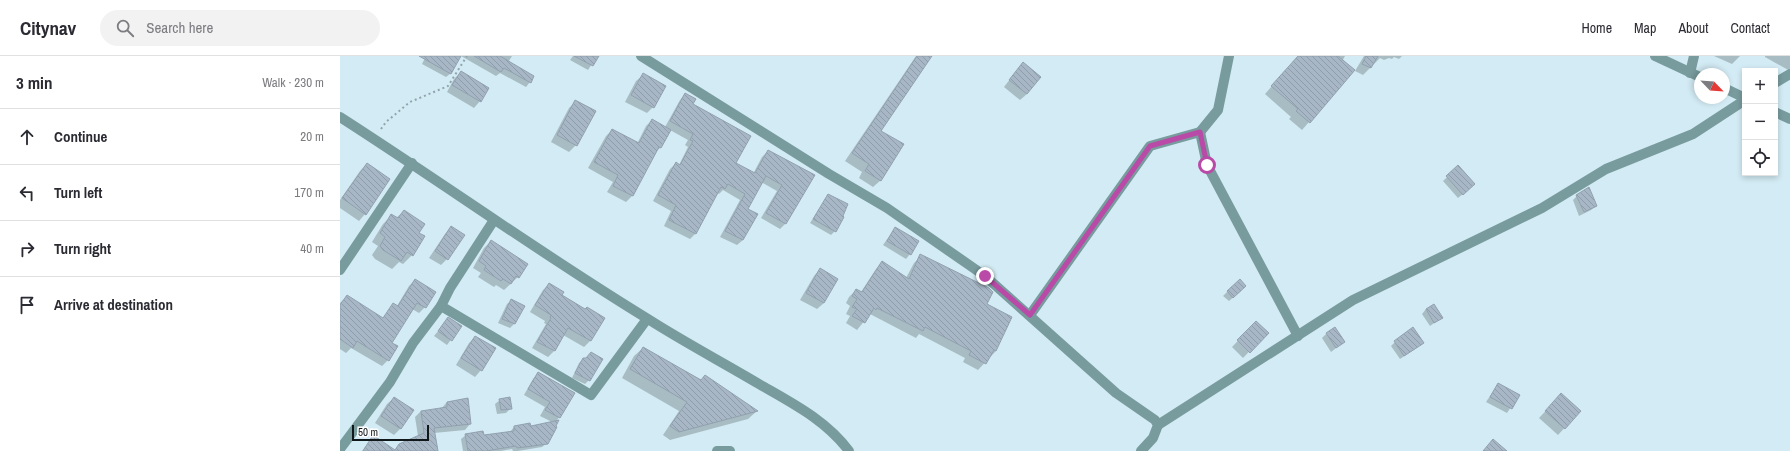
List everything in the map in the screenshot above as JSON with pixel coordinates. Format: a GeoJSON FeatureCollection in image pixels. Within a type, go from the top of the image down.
{"type":"FeatureCollection","features":[{"type":"Feature","properties":{"kind":"street"},"geometry":{"type":"LineString","coordinates":[[641,56],[828,174],[886,208],[985,276],[1116,393],[1155,420],[1158,425]]}},
{"type":"Feature","properties":{"kind":"street"},"geometry":{"type":"LineString","coordinates":[[1030,315],[1150,146],[1200,132],[1218,110],[1229,56]]}},
{"type":"Feature","properties":{"kind":"street"},"geometry":{"type":"LineString","coordinates":[[1654,56],[1694,75]]}},
{"type":"Feature","properties":{"kind":"street"},"geometry":{"type":"LineString","coordinates":[[1690,73],[1694,56]]}},
{"type":"Feature","properties":{"kind":"street"},"geometry":{"type":"LineString","coordinates":[[1778,80],[1790,74]]}},
{"type":"Feature","properties":{"kind":"street"},"geometry":{"type":"LineString","coordinates":[[1730,91],[1742,97]]}},
{"type":"Feature","properties":{"kind":"street"},"geometry":{"type":"LineString","coordinates":[[1141,451],[1153,438],[1158,425],[1353,300],[1542,208],[1606,169],[1694,134],[1742,101]]}},
{"type":"Feature","properties":{"kind":"street"},"geometry":{"type":"LineString","coordinates":[[1778,113],[1790,119]]}},
{"type":"Feature","properties":{"kind":"street"},"geometry":{"type":"LineString","coordinates":[[340,117],[412,163],[494,220],[647,319],[812,415],[838,437],[849,451]]}},
{"type":"Feature","properties":{"kind":"street"},"geometry":{"type":"LineString","coordinates":[[1200,132],[1207,165],[1298,336]]}},
{"type":"Feature","properties":{"kind":"street"},"geometry":{"type":"LineString","coordinates":[[340,270],[412,163]]}},
{"type":"Feature","properties":{"kind":"street"},"geometry":{"type":"LineString","coordinates":[[340,449],[390,382],[413,343],[441,306],[450,288],[494,220]]}},
{"type":"Feature","properties":{"kind":"street"},"geometry":{"type":"LineString","coordinates":[[441,306],[590,395],[647,319]]}},
{"type":"Feature","properties":{"kind":"street"},"geometry":{"type":"LineString","coordinates":[[717,451],[730,451]]}},
{"type":"Feature","properties":{"kind":"path"},"geometry":{"type":"LineString","coordinates":[[381,129],[386,122],[410,102],[448,86],[467,56]]}},
{"type":"Feature","properties":{"kind":"building"},"geometry":{"type":"Polygon","coordinates":[[[419,56],[461,56],[451,74],[419,56]]]}},
{"type":"Feature","properties":{"kind":"building"},"geometry":{"type":"Polygon","coordinates":[[[474,56],[500,56],[534,76],[531,83],[504,68],[501,72],[474,56]]]}},
{"type":"Feature","properties":{"kind":"building"},"geometry":{"type":"Polygon","coordinates":[[[574,56],[599,56],[593,66],[574,56]]]}},
{"type":"Feature","properties":{"kind":"building"},"geometry":{"type":"Polygon","coordinates":[[[917,56],[932,56],[881,131],[904,144],[881,181],[865,171],[869,164],[852,153],[917,56]]]}},
{"type":"Feature","properties":{"kind":"building"},"geometry":{"type":"Polygon","coordinates":[[[1298,56],[1338,56],[1355,70],[1310,123],[1296,111],[1298,109],[1271,86],[1298,56]]]}},
{"type":"Feature","properties":{"kind":"building"},"geometry":{"type":"Polygon","coordinates":[[[1366,56],[1378,56],[1371,68],[1362,64],[1366,56]]]}},
{"type":"Feature","properties":{"kind":"building"},"geometry":{"type":"Polygon","coordinates":[[[1023,62],[1041,77],[1027,94],[1009,80],[1023,62]]]}},
{"type":"Feature","properties":{"kind":"building"},"geometry":{"type":"Polygon","coordinates":[[[461,71],[489,88],[481,102],[452,85],[461,71]]]}},
{"type":"Feature","properties":{"kind":"building"},"geometry":{"type":"Polygon","coordinates":[[[643,73],[666,86],[654,108],[631,95],[643,73]]]}},
{"type":"Feature","properties":{"kind":"building"},"geometry":{"type":"Polygon","coordinates":[[[685,93],[696,99],[693,104],[751,136],[736,163],[755,173],[768,150],[815,175],[786,224],[766,213],[782,185],[766,176],[748,209],[758,214],[743,240],[725,231],[745,194],[728,184],[725,189],[721,187],[696,234],[669,220],[676,205],[658,195],[676,162],[680,165],[693,141],[690,140],[693,134],[670,121],[685,93]]]}},
{"type":"Feature","properties":{"kind":"building"},"geometry":{"type":"Polygon","coordinates":[[[575,100],[596,111],[577,146],[557,135],[575,100]]]}},
{"type":"Feature","properties":{"kind":"building"},"geometry":{"type":"Polygon","coordinates":[[[652,119],[671,130],[661,148],[659,147],[633,196],[613,186],[618,175],[594,162],[612,129],[639,143],[652,119]]]}},
{"type":"Feature","properties":{"kind":"building"},"geometry":{"type":"Polygon","coordinates":[[[367,163],[390,179],[366,215],[342,198],[367,163]]]}},
{"type":"Feature","properties":{"kind":"building"},"geometry":{"type":"Polygon","coordinates":[[[1458,165],[1475,184],[1463,195],[1446,176],[1458,165]]]}},
{"type":"Feature","properties":{"kind":"building"},"geometry":{"type":"Polygon","coordinates":[[[1589,187],[1597,206],[1584,212],[1576,195],[1589,187]]]}},
{"type":"Feature","properties":{"kind":"building"},"geometry":{"type":"Polygon","coordinates":[[[828,194],[848,204],[843,216],[844,217],[836,232],[813,219],[828,194]]]}},
{"type":"Feature","properties":{"kind":"building"},"geometry":{"type":"Polygon","coordinates":[[[404,210],[425,224],[419,233],[425,236],[413,256],[407,252],[401,261],[383,250],[380,246],[385,237],[380,233],[391,214],[398,218],[404,210]]]}},
{"type":"Feature","properties":{"kind":"building"},"geometry":{"type":"Polygon","coordinates":[[[451,226],[465,235],[448,260],[435,251],[451,226]]]}},
{"type":"Feature","properties":{"kind":"building"},"geometry":{"type":"Polygon","coordinates":[[[895,227],[919,241],[911,255],[887,241],[895,227]]]}},
{"type":"Feature","properties":{"kind":"building"},"geometry":{"type":"Polygon","coordinates":[[[491,240],[528,264],[519,278],[516,276],[511,284],[503,279],[501,281],[484,270],[486,266],[479,261],[491,240]]]}},
{"type":"Feature","properties":{"kind":"building"},"geometry":{"type":"Polygon","coordinates":[[[920,254],[989,288],[993,292],[987,304],[1012,317],[996,351],[994,350],[986,364],[969,355],[971,351],[925,327],[923,331],[877,308],[876,310],[874,308],[865,323],[852,316],[857,309],[852,307],[857,299],[852,296],[856,289],[862,292],[882,261],[909,279],[920,254]]]}},
{"type":"Feature","properties":{"kind":"building"},"geometry":{"type":"Polygon","coordinates":[[[820,268],[838,279],[824,303],[806,293],[820,268]]]}},
{"type":"Feature","properties":{"kind":"building"},"geometry":{"type":"Polygon","coordinates":[[[415,279],[436,292],[426,308],[417,303],[392,343],[398,346],[389,361],[357,341],[353,348],[340,339],[340,305],[347,295],[383,318],[393,303],[398,306],[415,279]]]}},
{"type":"Feature","properties":{"kind":"building"},"geometry":{"type":"Polygon","coordinates":[[[1240,279],[1246,286],[1233,298],[1227,291],[1240,279]]]}},
{"type":"Feature","properties":{"kind":"building"},"geometry":{"type":"Polygon","coordinates":[[[549,283],[564,292],[562,295],[585,309],[587,307],[605,318],[591,341],[568,328],[555,351],[537,342],[551,318],[551,315],[535,305],[549,283]]]}},
{"type":"Feature","properties":{"kind":"building"},"geometry":{"type":"Polygon","coordinates":[[[511,299],[525,306],[515,324],[502,319],[511,299]]]}},
{"type":"Feature","properties":{"kind":"building"},"geometry":{"type":"Polygon","coordinates":[[[1434,304],[1443,318],[1434,323],[1426,309],[1434,304]]]}},
{"type":"Feature","properties":{"kind":"building"},"geometry":{"type":"Polygon","coordinates":[[[448,317],[462,326],[452,341],[438,331],[448,317]]]}},
{"type":"Feature","properties":{"kind":"building"},"geometry":{"type":"Polygon","coordinates":[[[1256,321],[1269,333],[1250,353],[1237,340],[1256,321]]]}},
{"type":"Feature","properties":{"kind":"building"},"geometry":{"type":"Polygon","coordinates":[[[1335,327],[1345,342],[1336,348],[1326,333],[1335,327]]]}},
{"type":"Feature","properties":{"kind":"building"},"geometry":{"type":"Polygon","coordinates":[[[1413,327],[1424,343],[1404,356],[1394,341],[1413,327]]]}},
{"type":"Feature","properties":{"kind":"building"},"geometry":{"type":"Polygon","coordinates":[[[475,336],[496,348],[482,371],[461,358],[475,336]]]}},
{"type":"Feature","properties":{"kind":"building"},"geometry":{"type":"Polygon","coordinates":[[[643,347],[701,380],[705,375],[758,411],[679,432],[670,426],[687,402],[630,369],[643,347]]]}},
{"type":"Feature","properties":{"kind":"building"},"geometry":{"type":"Polygon","coordinates":[[[591,352],[603,359],[590,381],[575,373],[583,358],[586,358],[591,352]]]}},
{"type":"Feature","properties":{"kind":"building"},"geometry":{"type":"Polygon","coordinates":[[[538,372],[575,393],[560,418],[545,410],[550,402],[528,389],[538,372]]]}},
{"type":"Feature","properties":{"kind":"building"},"geometry":{"type":"Polygon","coordinates":[[[1498,383],[1520,395],[1512,409],[1490,397],[1498,383]]]}},
{"type":"Feature","properties":{"kind":"building"},"geometry":{"type":"Polygon","coordinates":[[[1561,393],[1581,411],[1565,429],[1545,411],[1561,393]]]}},
{"type":"Feature","properties":{"kind":"building"},"geometry":{"type":"Polygon","coordinates":[[[394,397],[414,410],[401,429],[381,416],[394,397]]]}},
{"type":"Feature","properties":{"kind":"building"},"geometry":{"type":"Polygon","coordinates":[[[510,397],[512,409],[501,410],[499,399],[510,397]]]}},
{"type":"Feature","properties":{"kind":"building"},"geometry":{"type":"Polygon","coordinates":[[[468,398],[471,424],[434,428],[438,451],[363,451],[373,435],[395,450],[399,444],[424,433],[421,411],[447,407],[447,402],[468,398]]]}},
{"type":"Feature","properties":{"kind":"building"},"geometry":{"type":"Polygon","coordinates":[[[559,420],[548,444],[517,448],[516,446],[486,451],[468,451],[465,434],[483,431],[484,435],[514,431],[514,426],[530,423],[531,426],[559,420]]]}},
{"type":"Feature","properties":{"kind":"building"},"geometry":{"type":"Polygon","coordinates":[[[1493,439],[1507,451],[1483,451],[1493,439]]]}},
{"type":"Feature","properties":{"kind":"route"},"geometry":{"type":"LineString","coordinates":[[985,276],[1030,315],[1150,146],[1200,132],[1207,165]]}}]}
